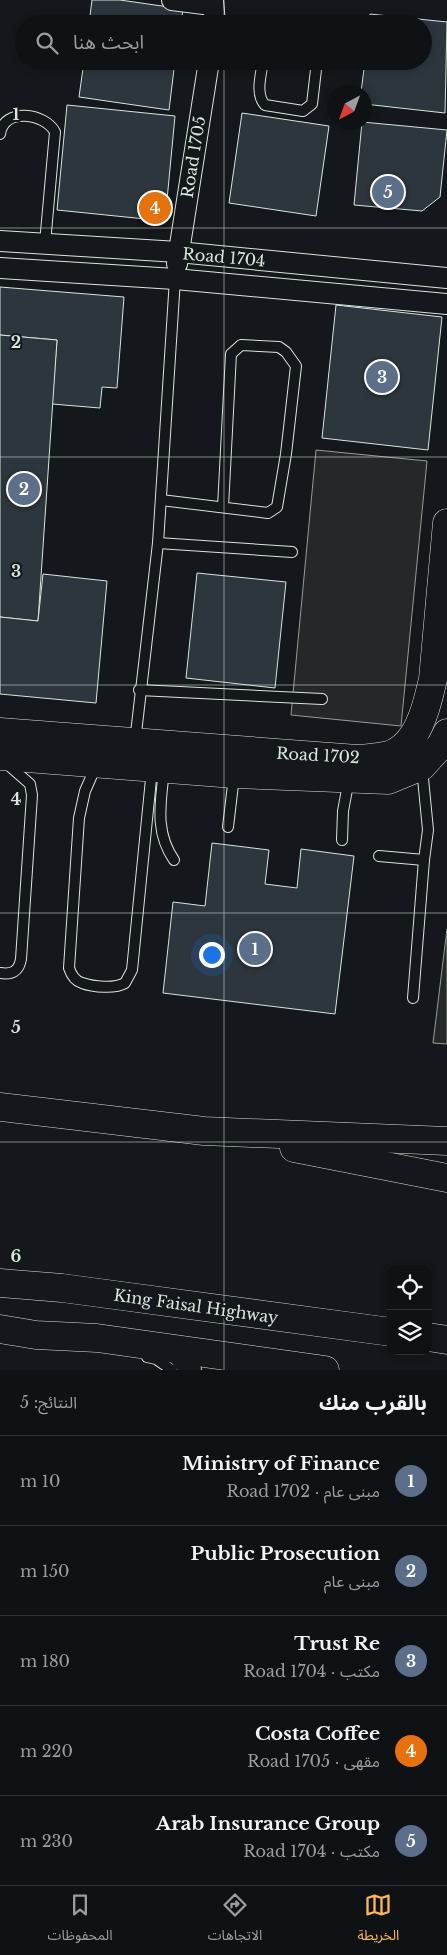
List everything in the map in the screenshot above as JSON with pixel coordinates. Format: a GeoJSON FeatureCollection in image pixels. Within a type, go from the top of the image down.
{"type":"FeatureCollection","features":[{"type":"Feature","properties":{"kind":"main road","name":"Road 1702"},"geometry":{"type":"LineString","coordinates":[[0,757],[96,765],[146,762],[358,759],[390,754],[404,745],[418,727],[428,702],[433,679],[444,590],[447,523]]}},
{"type":"Feature","properties":{"kind":"main road","name":"Road 1702"},"geometry":{"type":"LineString","coordinates":[[0,732],[146,762],[234,774],[388,780],[422,766],[440,745],[447,733]]}},
{"type":"Feature","properties":{"kind":"main road"},"geometry":{"type":"LineString","coordinates":[[0,1107],[204,1131],[447,1178]]}},
{"type":"Feature","properties":{"kind":"main road"},"geometry":{"type":"LineString","coordinates":[[204,1131],[447,1141]]}},
{"type":"Feature","properties":{"kind":"main road","name":"King Faisal Highway"},"geometry":{"type":"LineString","coordinates":[[0,1283],[62,1288],[387,1331]]}},
{"type":"Feature","properties":{"kind":"main road"},"geometry":{"type":"LineString","coordinates":[[0,1329],[36,1335],[97,1338],[168,1358],[325,1370]]}},
{"type":"Feature","properties":{"kind":"main road"},"geometry":{"type":"LineString","coordinates":[[432,1338],[447,1340]]}},
{"type":"Feature","properties":{"kind":"street"},"geometry":{"type":"LineString","coordinates":[[172,0],[216,14]]}},
{"type":"Feature","properties":{"kind":"street","name":"Road 1705"},"geometry":{"type":"LineString","coordinates":[[175,280],[208,70]]}},
{"type":"Feature","properties":{"kind":"street","name":"Road 1704"},"geometry":{"type":"LineString","coordinates":[[0,240],[178,252],[447,278]]}},
{"type":"Feature","properties":{"kind":"street","name":"Road 1704"},"geometry":{"type":"LineString","coordinates":[[0,268],[175,280],[447,304]]}},
{"type":"Feature","properties":{"kind":"street"},"geometry":{"type":"LineString","coordinates":[[168,1358],[178,1356],[191,1370]]}},
{"type":"Feature","properties":{"kind":"lane"},"geometry":{"type":"LineString","coordinates":[[262,70],[259,95],[265,105],[303,111],[312,104],[317,70]]}},
{"type":"Feature","properties":{"kind":"lane"},"geometry":{"type":"LineString","coordinates":[[0,134],[4,121],[10,117],[19,116],[41,119],[51,124],[54,132],[45,243]]}},
{"type":"Feature","properties":{"kind":"lane"},"geometry":{"type":"LineString","coordinates":[[96,765],[81,804],[69,962],[71,974],[81,983],[120,986],[130,977],[144,836],[146,762],[139,690],[158,543],[175,280]]}},
{"type":"Feature","properties":{"kind":"lane"},"geometry":{"type":"LineString","coordinates":[[161,500],[268,513],[274,510],[278,504],[296,366],[286,352],[279,347],[241,345],[231,354],[223,507]]}},
{"type":"Feature","properties":{"kind":"lane"},"geometry":{"type":"LineString","coordinates":[[158,543],[292,552]]}},
{"type":"Feature","properties":{"kind":"lane"},"geometry":{"type":"LineString","coordinates":[[139,690],[322,700]]}},
{"type":"Feature","properties":{"kind":"lane"},"geometry":{"type":"LineString","coordinates":[[0,757],[30,784],[32,795],[21,959],[17,969],[13,972],[0,973]]}},
{"type":"Feature","properties":{"kind":"lane"},"geometry":{"type":"LineString","coordinates":[[146,762],[162,835],[174,860]]}},
{"type":"Feature","properties":{"kind":"lane"},"geometry":{"type":"LineString","coordinates":[[413,998],[428,830],[422,766]]}},
{"type":"Feature","properties":{"kind":"lane"},"geometry":{"type":"LineString","coordinates":[[228,827],[234,774]]}},
{"type":"Feature","properties":{"kind":"lane"},"geometry":{"type":"LineString","coordinates":[[342,840],[343,811],[349,779]]}},
{"type":"Feature","properties":{"kind":"lane"},"geometry":{"type":"LineString","coordinates":[[144,836],[162,835]]}},
{"type":"Feature","properties":{"kind":"lane"},"geometry":{"type":"LineString","coordinates":[[379,856],[424,860]]}},
{"type":"Feature","properties":{"kind":"shaded area"},"geometry":{"type":"Polygon","coordinates":[[[316,450],[427,461],[401,726],[291,715],[316,450]]]}},
{"type":"Feature","properties":{"kind":"shaded area"},"geometry":{"type":"Polygon","coordinates":[[[447,929],[447,1044],[433,1043],[447,929]]]}},
{"type":"Feature","properties":{"kind":"building"},"geometry":{"type":"Polygon","coordinates":[[[92,0],[120,0],[183,9],[182,15],[90,15],[92,0]]]}},
{"type":"Feature","properties":{"kind":"building"},"geometry":{"type":"Polygon","coordinates":[[[432,20],[447,22],[445,113],[372,105],[372,85],[362,85],[364,70],[432,70],[432,20]]]}},
{"type":"Feature","properties":{"kind":"building"},"geometry":{"type":"Polygon","coordinates":[[[83,70],[174,70],[169,110],[79,97],[83,70]]]}},
{"type":"Feature","properties":{"kind":"building"},"geometry":{"type":"Polygon","coordinates":[[[67,105],[175,116],[165,221],[57,210],[67,105]]]}},
{"type":"Feature","properties":{"kind":"building"},"geometry":{"type":"Polygon","coordinates":[[[242,113],[327,126],[328,130],[316,216],[229,203],[242,113]]]}},
{"type":"Feature","properties":{"kind":"building"},"geometry":{"type":"Polygon","coordinates":[[[372,123],[447,130],[440,197],[422,211],[354,205],[361,130],[372,130],[372,123]]]}},
{"type":"Feature","properties":{"kind":"building"},"geometry":{"type":"Polygon","coordinates":[[[0,287],[124,297],[117,388],[102,387],[100,408],[52,404],[57,340],[0,335],[0,287]]]}},
{"type":"Feature","properties":{"kind":"building"},"geometry":{"type":"Polygon","coordinates":[[[336,305],[442,317],[428,450],[322,438],[336,305]]]}},
{"type":"Feature","properties":{"kind":"building"},"geometry":{"type":"Polygon","coordinates":[[[0,335],[57,340],[38,621],[0,617],[0,335]]]}},
{"type":"Feature","properties":{"kind":"building"},"geometry":{"type":"Polygon","coordinates":[[[197,573],[286,582],[275,688],[186,678],[197,573]]]}},
{"type":"Feature","properties":{"kind":"building"},"geometry":{"type":"Polygon","coordinates":[[[43,574],[107,581],[96,703],[0,694],[0,617],[38,621],[43,574]]]}},
{"type":"Feature","properties":{"kind":"building"},"geometry":{"type":"Polygon","coordinates":[[[212,843],[269,850],[265,884],[297,888],[301,849],[354,856],[335,1014],[163,993],[173,902],[205,906],[212,843]]]}},
{"type":"Feature","properties":{"kind":"place","name":"Arab Insurance Group"},"geometry":{"type":"Point","coordinates":[388,192]}},
{"type":"Feature","properties":{"kind":"place","name":"Costa Coffee"},"geometry":{"type":"Point","coordinates":[155,208]}},
{"type":"Feature","properties":{"kind":"place","name":"Trust Re"},"geometry":{"type":"Point","coordinates":[382,377]}},
{"type":"Feature","properties":{"kind":"place","name":"Public Prosecution"},"geometry":{"type":"Point","coordinates":[24,489]}},
{"type":"Feature","properties":{"kind":"place","name":"Ministry of Finance"},"geometry":{"type":"Point","coordinates":[255,949]}}]}
